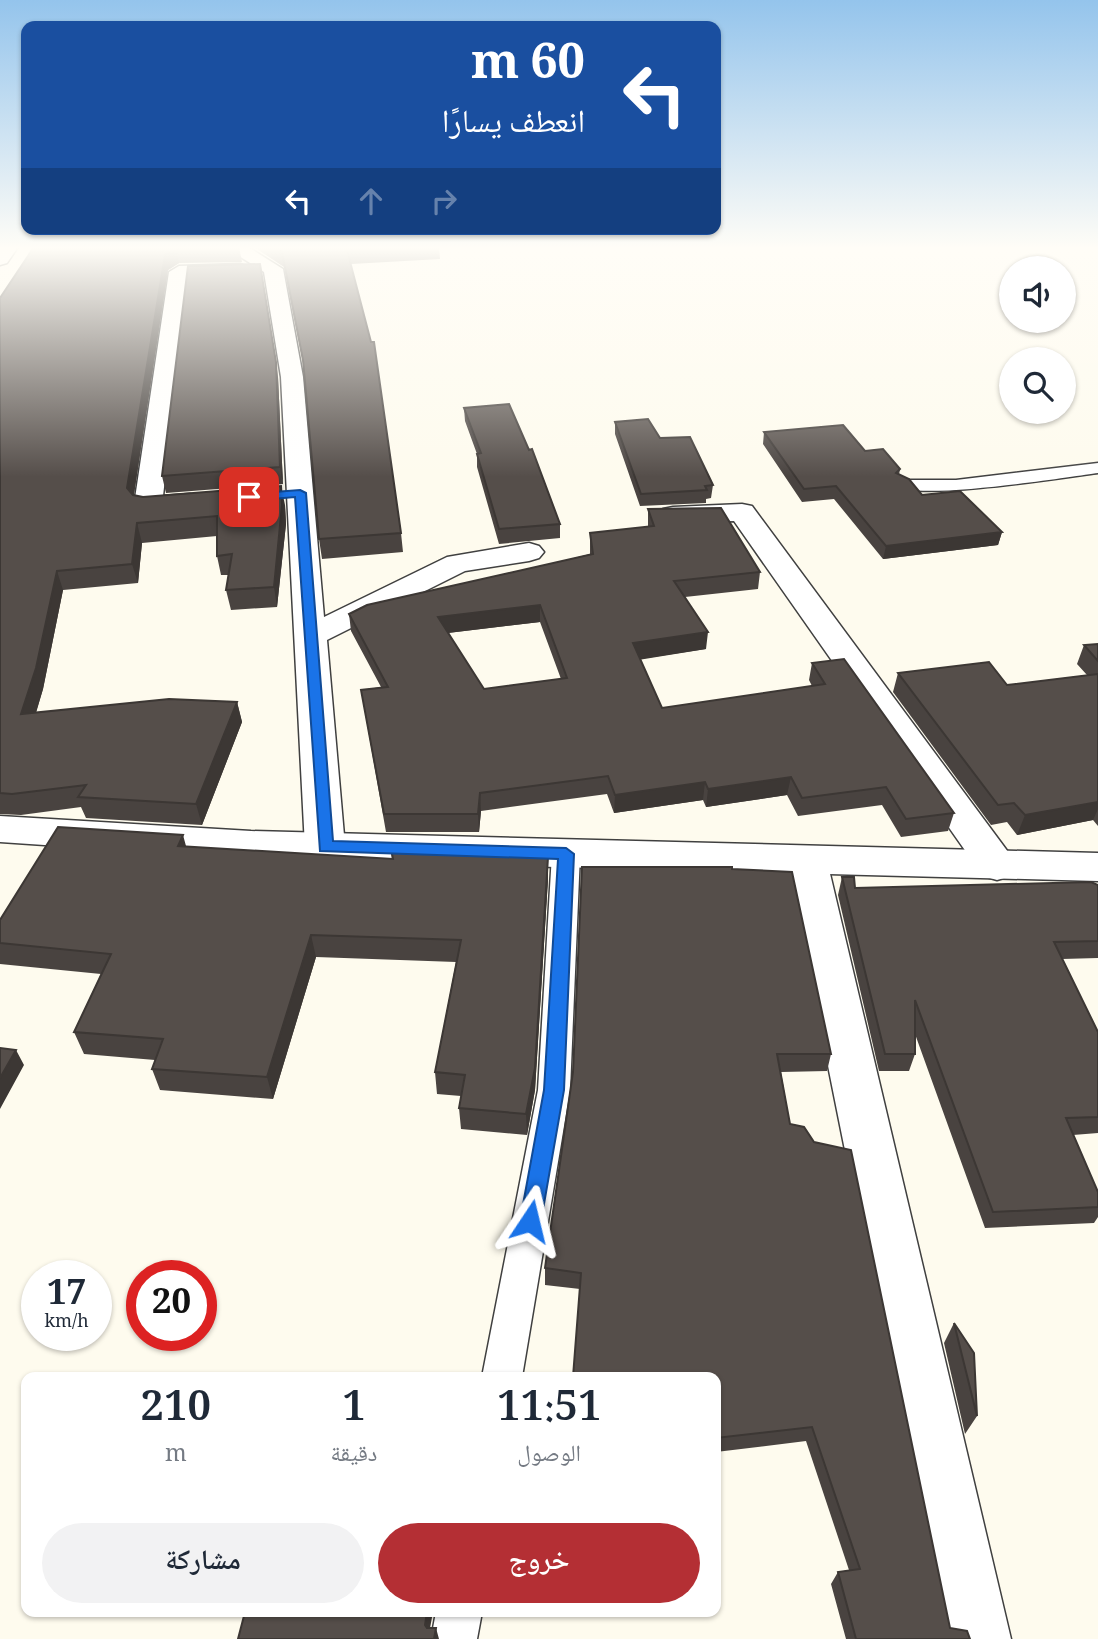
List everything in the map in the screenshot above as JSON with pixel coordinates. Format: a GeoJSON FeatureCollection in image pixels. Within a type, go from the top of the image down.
{"type":"FeatureCollection","features":[{"type":"Feature","properties":{"kind":"street"},"geometry":{"type":"LineString","coordinates":[[172,323],[148,505],[217,500]]}},
{"type":"Feature","properties":{"kind":"street"},"geometry":{"type":"LineString","coordinates":[[283,323],[292,377],[286,494],[310,636],[326,847]]}},
{"type":"Feature","properties":{"kind":"street"},"geometry":{"type":"LineString","coordinates":[[651,515],[743,512],[997,866]]}},
{"type":"Feature","properties":{"kind":"street"},"geometry":{"type":"LineString","coordinates":[[310,636],[457,563],[529,552]]}},
{"type":"Feature","properties":{"kind":"street"},"geometry":{"type":"LineString","coordinates":[[4,834],[251,845],[997,866],[1095,874]]}},
{"type":"Feature","properties":{"kind":"street"},"geometry":{"type":"LineString","coordinates":[[807,861],[977,1639]]}},
{"type":"Feature","properties":{"kind":"lane"},"geometry":{"type":"LineString","coordinates":[[905,485],[956,485],[1098,468]]}},
{"type":"Feature","properties":{"kind":"lane"},"geometry":{"type":"LineString","coordinates":[[503,1372],[554,1090],[566,854]]}},
{"type":"Feature","properties":{"kind":"lane"},"geometry":{"type":"LineString","coordinates":[[454,1639],[458,1617]]}},
{"type":"Feature","properties":{"kind":"building"},"geometry":{"type":"Polygon","coordinates":[[[0,323],[154,323],[127,488],[133,495],[143,497],[281,486],[282,505],[274,587],[226,590],[232,554],[217,556],[217,516],[137,523],[132,564],[57,571],[36,668],[21,714],[169,699],[237,702],[196,804],[78,797],[86,785],[12,794],[0,793],[0,323]]]}},
{"type":"Feature","properties":{"kind":"building"},"geometry":{"type":"Polygon","coordinates":[[[181,323],[270,323],[276,362],[280,467],[162,476],[181,323]]]}},
{"type":"Feature","properties":{"kind":"building"},"geometry":{"type":"Polygon","coordinates":[[[296,323],[366,323],[371,342],[374,342],[401,533],[319,539],[303,360],[296,323]]]}},
{"type":"Feature","properties":{"kind":"building"},"geometry":{"type":"Polygon","coordinates":[[[509,404],[529,450],[532,449],[560,524],[499,529],[477,454],[481,453],[464,408],[509,404]]]}},
{"type":"Feature","properties":{"kind":"building"},"geometry":{"type":"Polygon","coordinates":[[[648,419],[660,438],[690,437],[713,485],[705,486],[707,490],[641,494],[615,422],[648,419]]]}},
{"type":"Feature","properties":{"kind":"building"},"geometry":{"type":"Polygon","coordinates":[[[843,425],[865,451],[883,449],[900,469],[896,473],[909,479],[922,495],[960,491],[1002,532],[886,546],[836,486],[804,489],[764,432],[843,425]]]}},
{"type":"Feature","properties":{"kind":"building"},"geometry":{"type":"Polygon","coordinates":[[[721,508],[760,572],[674,581],[708,632],[633,643],[662,708],[825,684],[812,663],[844,659],[954,813],[906,819],[886,787],[802,798],[791,777],[708,789],[705,782],[615,795],[608,776],[480,793],[478,814],[384,814],[361,690],[388,687],[349,614],[367,605],[593,554],[590,533],[654,526],[648,509],[721,508]],[[540,605],[438,617],[484,689],[567,678],[540,605]]]}},
{"type":"Feature","properties":{"kind":"building"},"geometry":{"type":"Polygon","coordinates":[[[1098,644],[1098,661],[1084,645],[1098,644]]]}},
{"type":"Feature","properties":{"kind":"building"},"geometry":{"type":"Polygon","coordinates":[[[989,662],[1007,685],[1098,674],[1098,802],[1025,815],[1014,803],[998,805],[898,673],[989,662]]]}},
{"type":"Feature","properties":{"kind":"building"},"geometry":{"type":"Polygon","coordinates":[[[58,827],[183,835],[178,846],[393,859],[391,849],[548,857],[535,1068],[526,1114],[459,1108],[465,1075],[435,1072],[461,940],[311,935],[267,1077],[152,1069],[163,1039],[74,1032],[111,954],[0,943],[0,920],[58,827]]]}},
{"type":"Feature","properties":{"kind":"building"},"geometry":{"type":"Polygon","coordinates":[[[582,867],[732,867],[792,872],[831,1054],[777,1054],[790,1124],[804,1127],[814,1142],[851,1150],[950,1628],[967,1631],[970,1639],[856,1639],[838,1572],[860,1569],[812,1427],[721,1437],[721,1372],[573,1372],[581,1273],[545,1268],[573,1072],[582,867]]]}},
{"type":"Feature","properties":{"kind":"building"},"geometry":{"type":"Polygon","coordinates":[[[842,877],[854,877],[855,888],[1091,882],[1098,885],[1098,941],[1054,942],[1098,1032],[1098,1117],[1066,1118],[1098,1192],[1098,1207],[993,1212],[915,1000],[915,1054],[885,1054],[842,877]]]}},
{"type":"Feature","properties":{"kind":"building"},"geometry":{"type":"Polygon","coordinates":[[[0,1048],[16,1050],[0,1078],[0,1048]]]}},
{"type":"Feature","properties":{"kind":"building"},"geometry":{"type":"Polygon","coordinates":[[[954,1323],[974,1353],[977,1416],[954,1323]]]}},
{"type":"Feature","properties":{"kind":"building"},"geometry":{"type":"Polygon","coordinates":[[[244,1617],[426,1617],[427,1628],[436,1628],[434,1639],[238,1639],[244,1617]]]}},
{"type":"Feature","properties":{"kind":"route"},"geometry":{"type":"LineString","coordinates":[[249,497],[300,493],[326,847],[566,854],[554,1090],[530,1221]]}}]}
